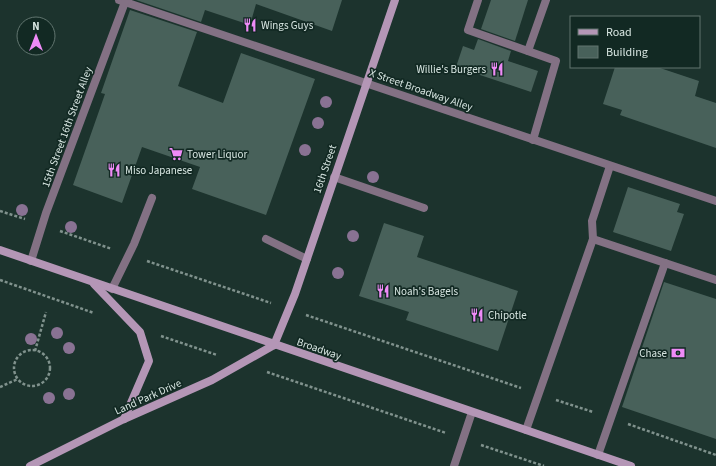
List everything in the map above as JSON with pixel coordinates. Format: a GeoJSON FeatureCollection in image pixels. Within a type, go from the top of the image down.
{"type":"FeatureCollection","features":[{"type":"Feature","properties":{"kind":"main road","name":"16th Street"},"geometry":{"type":"LineString","coordinates":[[274,345],[307,259],[394,0]]}},
{"type":"Feature","properties":{"kind":"main road","name":"Broadway"},"geometry":{"type":"LineString","coordinates":[[0,250],[274,345],[632,466]]}},
{"type":"Feature","properties":{"kind":"main road"},"geometry":{"type":"LineString","coordinates":[[92,282],[140,332],[149,361],[124,419]]}},
{"type":"Feature","properties":{"kind":"main road","name":"Land Park Drive"},"geometry":{"type":"LineString","coordinates":[[30,466],[124,419],[212,380],[274,345]]}},
{"type":"Feature","properties":{"kind":"lane"},"geometry":{"type":"LineString","coordinates":[[478,0],[468,30],[556,61],[533,140]]}},
{"type":"Feature","properties":{"kind":"lane"},"geometry":{"type":"LineString","coordinates":[[528,51],[546,0]]}},
{"type":"Feature","properties":{"kind":"lane","name":"X Street Broadway Alley"},"geometry":{"type":"LineString","coordinates":[[122,1],[716,201]]}},
{"type":"Feature","properties":{"kind":"lane","name":"15th Street 16th Street Alley"},"geometry":{"type":"LineString","coordinates":[[31,261],[122,1]]}},
{"type":"Feature","properties":{"kind":"lane"},"geometry":{"type":"LineString","coordinates":[[526,430],[593,239],[592,221],[610,166]]}},
{"type":"Feature","properties":{"kind":"lane"},"geometry":{"type":"LineString","coordinates":[[334,177],[424,208]]}},
{"type":"Feature","properties":{"kind":"lane"},"geometry":{"type":"LineString","coordinates":[[112,289],[129,255],[152,198]]}},
{"type":"Feature","properties":{"kind":"lane"},"geometry":{"type":"LineString","coordinates":[[266,239],[307,259]]}},
{"type":"Feature","properties":{"kind":"lane"},"geometry":{"type":"LineString","coordinates":[[593,239],[716,280]]}},
{"type":"Feature","properties":{"kind":"lane"},"geometry":{"type":"LineString","coordinates":[[598,455],[665,263]]}},
{"type":"Feature","properties":{"kind":"lane"},"geometry":{"type":"LineString","coordinates":[[454,466],[472,412]]}},
{"type":"Feature","properties":{"kind":"path"},"geometry":{"type":"LineString","coordinates":[[0,211],[716,455]]}},
{"type":"Feature","properties":{"kind":"path"},"geometry":{"type":"LineString","coordinates":[[0,280],[97,314]]}},
{"type":"Feature","properties":{"kind":"path"},"geometry":{"type":"LineString","coordinates":[[35,351],[46,312]]}},
{"type":"Feature","properties":{"kind":"path"},"geometry":{"type":"LineString","coordinates":[[135,327],[544,466]]}},
{"type":"Feature","properties":{"kind":"path"},"geometry":{"type":"LineString","coordinates":[[35,351],[46,357],[49,361],[49,372],[47,378],[38,385],[33,386],[22,383],[18,380],[14,368],[19,357],[23,353],[35,351]]}},
{"type":"Feature","properties":{"kind":"path"},"geometry":{"type":"LineString","coordinates":[[0,387],[18,380]]}},
{"type":"Feature","properties":{"kind":"building"},"geometry":{"type":"Polygon","coordinates":[[[136,0],[342,0],[332,31],[256,4],[250,25],[205,10],[201,22],[136,0]]]}},
{"type":"Feature","properties":{"kind":"building"},"geometry":{"type":"Polygon","coordinates":[[[491,0],[528,0],[515,41],[481,29],[491,0]]]}},
{"type":"Feature","properties":{"kind":"building"},"geometry":{"type":"Polygon","coordinates":[[[130,10],[197,32],[178,86],[223,103],[241,53],[315,79],[266,215],[192,189],[200,167],[142,147],[122,203],[73,185],[105,94],[101,93],[130,10]]]}},
{"type":"Feature","properties":{"kind":"building","name":"Willie's Burgers"},"geometry":{"type":"Polygon","coordinates":[[[478,39],[511,51],[508,61],[538,71],[531,92],[456,67],[463,46],[474,50],[478,39]]]}},
{"type":"Feature","properties":{"kind":"building"},"geometry":{"type":"Polygon","coordinates":[[[615,68],[660,68],[699,81],[695,96],[716,103],[716,148],[620,115],[622,110],[603,104],[615,68]]]}},
{"type":"Feature","properties":{"kind":"building"},"geometry":{"type":"Polygon","coordinates":[[[628,187],[680,204],[677,212],[684,214],[671,251],[613,232],[628,187]]]}},
{"type":"Feature","properties":{"kind":"building"},"geometry":{"type":"Polygon","coordinates":[[[384,223],[424,236],[417,257],[518,291],[498,351],[406,320],[409,312],[359,296],[384,223]]]}},
{"type":"Feature","properties":{"kind":"building","name":"Chase"},"geometry":{"type":"Polygon","coordinates":[[[664,282],[716,299],[716,439],[622,407],[664,282]]]}},
{"type":"Feature","properties":{"kind":"place","name":"Wings Guys"},"geometry":{"type":"Point","coordinates":[250,25]}},
{"type":"Feature","properties":{"kind":"place","name":"Willie's Burgers"},"geometry":{"type":"Point","coordinates":[497,69]}},
{"type":"Feature","properties":{"kind":"place","name":"Tower Liquor"},"geometry":{"type":"Point","coordinates":[176,154]}},
{"type":"Feature","properties":{"kind":"place","name":"Miso Japanese"},"geometry":{"type":"Point","coordinates":[114,170]}},
{"type":"Feature","properties":{"kind":"place","name":"Noah's Bagels"},"geometry":{"type":"Point","coordinates":[383,291]}},
{"type":"Feature","properties":{"kind":"place","name":"Chipotle"},"geometry":{"type":"Point","coordinates":[477,315]}},
{"type":"Feature","properties":{"kind":"place","name":"Chase"},"geometry":{"type":"Point","coordinates":[678,353]}}]}
